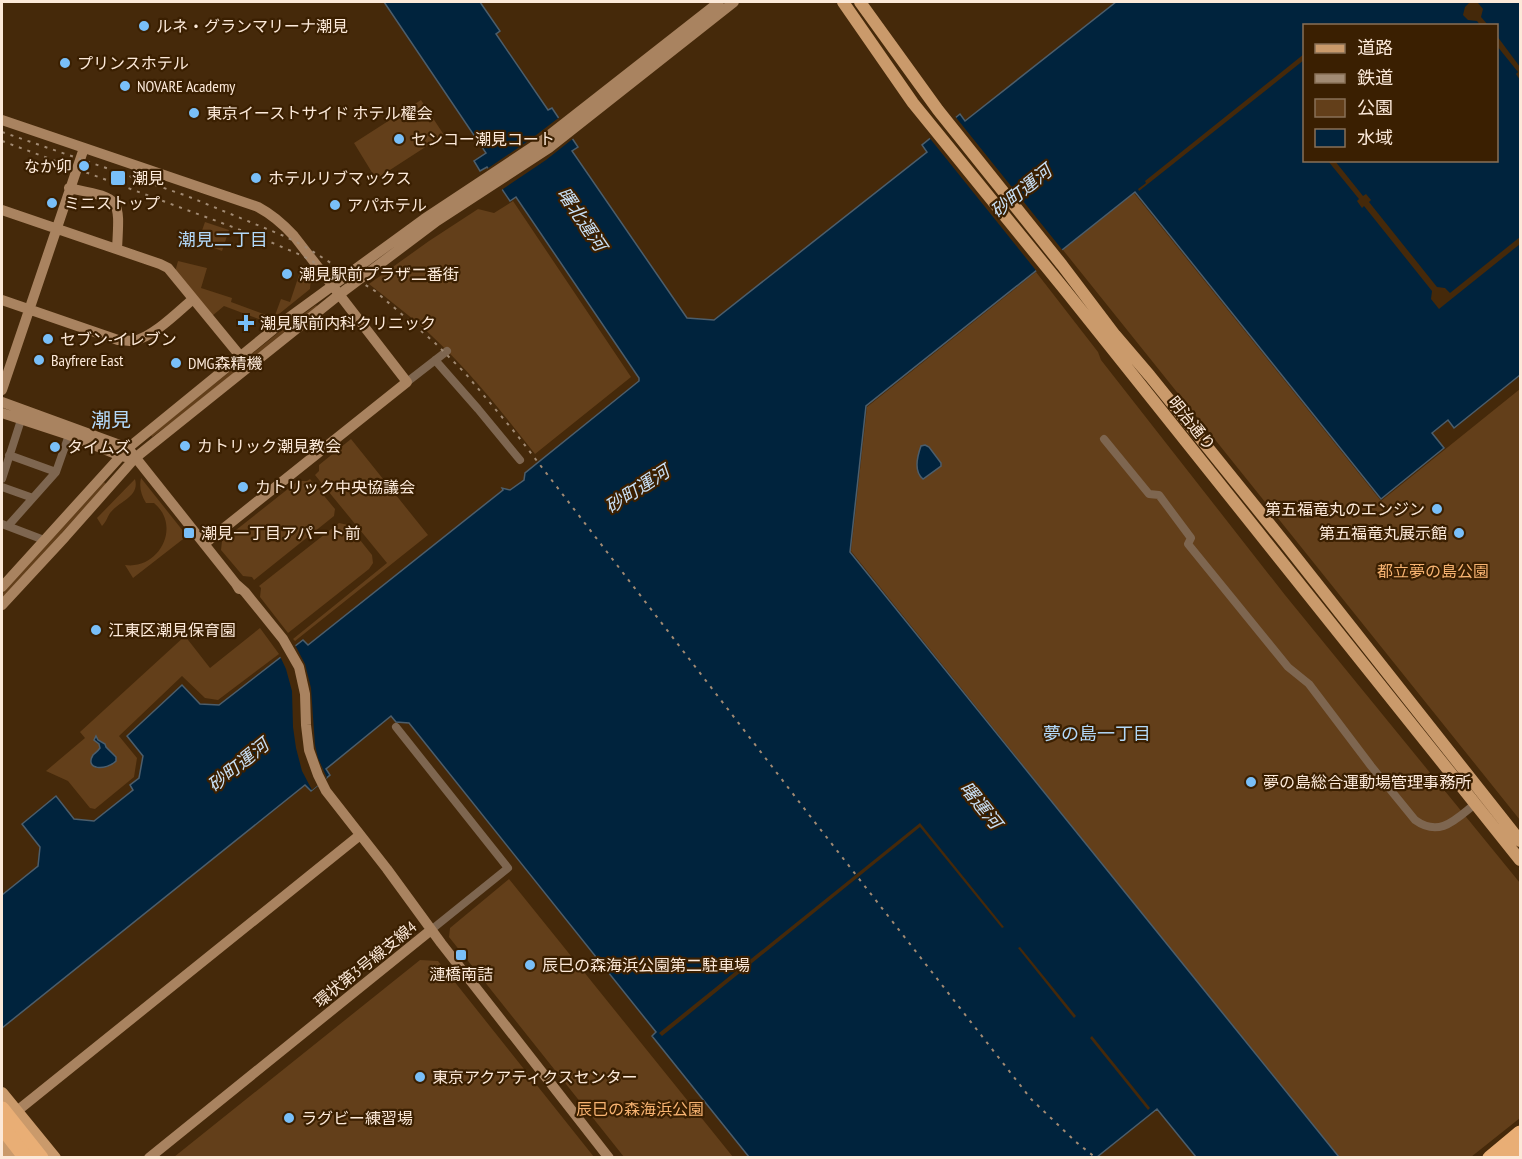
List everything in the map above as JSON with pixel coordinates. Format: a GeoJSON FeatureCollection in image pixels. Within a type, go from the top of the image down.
{"type":"FeatureCollection","features":[{"type":"Feature","properties":{"kind":"highway"},"geometry":{"type":"LineString","coordinates":[[9,1110],[41,1158]]}},
{"type":"Feature","properties":{"kind":"highway"},"geometry":{"type":"LineString","coordinates":[[2,1127],[26,1158]]}},
{"type":"Feature","properties":{"kind":"highway"},"geometry":{"type":"LineString","coordinates":[[1490,1158],[1521,1133]]}},
{"type":"Feature","properties":{"kind":"highway"},"geometry":{"type":"LineString","coordinates":[[1507,1158],[1521,1147]]}},
{"type":"Feature","properties":{"kind":"main road","name":"明治通り"},"geometry":{"type":"LineString","coordinates":[[843,2],[913,103],[1521,860]]}},
{"type":"Feature","properties":{"kind":"main road","name":"明治通り"},"geometry":{"type":"LineString","coordinates":[[860,2],[938,110],[1115,335],[1217,459],[1521,841]]}},
{"type":"Feature","properties":{"kind":"main road"},"geometry":{"type":"LineString","coordinates":[[2,1094],[9,1110],[55,1158]]}},
{"type":"Feature","properties":{"kind":"main road"},"geometry":{"type":"LineString","coordinates":[[2,1120],[15,1137],[19,1152],[12,1158],[2,1145]]}},
{"type":"Feature","properties":{"kind":"street"},"geometry":{"type":"LineString","coordinates":[[2,587],[44,540],[128,454],[280,324],[424,219],[549,148],[574,122],[719,2]]}},
{"type":"Feature","properties":{"kind":"street"},"geometry":{"type":"LineString","coordinates":[[574,122],[734,2]]}},
{"type":"Feature","properties":{"kind":"street"},"geometry":{"type":"LineString","coordinates":[[2,120],[258,207],[272,214],[284,224],[407,382]]}},
{"type":"Feature","properties":{"kind":"street"},"geometry":{"type":"LineString","coordinates":[[2,390],[84,148]]}},
{"type":"Feature","properties":{"kind":"street"},"geometry":{"type":"LineString","coordinates":[[2,605],[65,537],[128,454],[487,184]]}},
{"type":"Feature","properties":{"kind":"street"},"geometry":{"type":"LineString","coordinates":[[69,188],[114,201],[118,214],[117,249]]}},
{"type":"Feature","properties":{"kind":"street"},"geometry":{"type":"LineString","coordinates":[[2,210],[168,268],[241,357]]}},
{"type":"Feature","properties":{"kind":"street"},"geometry":{"type":"LineString","coordinates":[[2,300],[118,340],[134,341],[147,336],[194,299]]}},
{"type":"Feature","properties":{"kind":"street"},"geometry":{"type":"LineString","coordinates":[[204,544],[447,351]]}},
{"type":"Feature","properties":{"kind":"street"},"geometry":{"type":"LineString","coordinates":[[435,360],[520,460]]}},
{"type":"Feature","properties":{"kind":"street"},"geometry":{"type":"LineString","coordinates":[[2,402],[128,454],[236,584],[245,591],[286,649],[295,658],[302,676],[307,740],[320,786],[384,872],[399,887],[432,930],[508,868],[396,727]]}},
{"type":"Feature","properties":{"kind":"street"},"geometry":{"type":"LineString","coordinates":[[2,413],[128,454]]}},
{"type":"Feature","properties":{"kind":"street"},"geometry":{"type":"LineString","coordinates":[[2,479],[21,420]]}},
{"type":"Feature","properties":{"kind":"street"},"geometry":{"type":"LineString","coordinates":[[44,540],[5,525],[56,472],[69,435]]}},
{"type":"Feature","properties":{"kind":"street"},"geometry":{"type":"LineString","coordinates":[[1104,439],[1149,494],[1159,495],[1191,538],[1188,544],[1288,667],[1309,684],[1371,766],[1416,820],[1432,828],[1444,826],[1454,822],[1475,804]]}},
{"type":"Feature","properties":{"kind":"street"},"geometry":{"type":"LineString","coordinates":[[9,455],[56,472]]}},
{"type":"Feature","properties":{"kind":"street"},"geometry":{"type":"LineString","coordinates":[[2,487],[33,498]]}},
{"type":"Feature","properties":{"kind":"street"},"geometry":{"type":"LineString","coordinates":[[9,1110],[358,836]]}},
{"type":"Feature","properties":{"kind":"street","name":"環状第3号線支線4"},"geometry":{"type":"LineString","coordinates":[[149,1158],[432,930],[609,1158]]}},
{"type":"Feature","properties":{"kind":"green space","name":"センコー潮見コート"},"geometry":{"type":"Polygon","coordinates":[[[421,100],[444,135],[376,179],[354,143],[421,100]]]}},
{"type":"Feature","properties":{"kind":"green space","name":"都立夢の島公園"},"geometry":{"type":"Polygon","coordinates":[[[1134,193],[1381,501],[1520,389],[1520,820],[1063,250],[1134,193]]]}},
{"type":"Feature","properties":{"kind":"green space"},"geometry":{"type":"Polygon","coordinates":[[[513,201],[631,377],[535,454],[466,370],[420,325],[369,284],[478,209],[494,213],[513,201]]]}},
{"type":"Feature","properties":{"kind":"green space"},"geometry":{"type":"Polygon","coordinates":[[[205,222],[229,230],[222,251],[198,242],[205,222]]]}},
{"type":"Feature","properties":{"kind":"green space"},"geometry":{"type":"Polygon","coordinates":[[[178,261],[207,268],[201,288],[232,298],[231,302],[269,316],[264,321],[224,306],[212,316],[175,272],[178,261]]]}},
{"type":"Feature","properties":{"kind":"green space"},"geometry":{"type":"Polygon","coordinates":[[[302,266],[311,278],[310,289],[274,318],[281,299],[290,302],[302,266]]]}},
{"type":"Feature","properties":{"kind":"green space"},"geometry":{"type":"Polygon","coordinates":[[[1036,272],[1098,352],[1101,360],[1285,595],[1520,883],[1520,1118],[1471,1157],[1338,1157],[851,551],[867,407],[1036,272]]]}},
{"type":"Feature","properties":{"kind":"green space"},"geometry":{"type":"Polygon","coordinates":[[[316,305],[183,414],[152,437],[151,435],[316,305]]]}},
{"type":"Feature","properties":{"kind":"green space"},"geometry":{"type":"Polygon","coordinates":[[[351,439],[428,535],[295,641],[293,639],[387,563],[315,475],[319,471],[319,465],[351,439]]]}},
{"type":"Feature","properties":{"kind":"green space"},"geometry":{"type":"Polygon","coordinates":[[[141,478],[187,536],[133,578],[125,565],[137,565],[148,561],[163,545],[166,534],[166,523],[162,512],[154,503],[146,503],[143,497],[140,488],[141,478]]]}},
{"type":"Feature","properties":{"kind":"green space"},"geometry":{"type":"Polygon","coordinates":[[[135,479],[136,485],[132,495],[110,513],[102,526],[97,518],[135,479]]]}},
{"type":"Feature","properties":{"kind":"green space"},"geometry":{"type":"Polygon","coordinates":[[[310,479],[335,509],[334,516],[254,580],[252,577],[243,576],[221,550],[222,541],[298,481],[310,479]]]}},
{"type":"Feature","properties":{"kind":"green space"},"geometry":{"type":"Polygon","coordinates":[[[104,482],[106,484],[2,599],[2,594],[104,482]]]}},
{"type":"Feature","properties":{"kind":"green space"},"geometry":{"type":"Polygon","coordinates":[[[339,523],[348,525],[372,555],[373,563],[369,569],[288,633],[260,597],[261,588],[259,586],[339,523]]]}},
{"type":"Feature","properties":{"kind":"green space"},"geometry":{"type":"Polygon","coordinates":[[[260,628],[279,654],[218,700],[205,698],[182,676],[119,736],[137,758],[134,777],[95,809],[90,808],[68,781],[46,771],[85,738],[80,732],[185,636],[210,668],[260,628]]]}},
{"type":"Feature","properties":{"kind":"green space","name":"辰巳の森海浜公園"},"geometry":{"type":"Polygon","coordinates":[[[509,879],[733,1157],[624,1157],[449,937],[450,928],[509,879]]]}},
{"type":"Feature","properties":{"kind":"green space","name":"辰巳の森海浜公園"},"geometry":{"type":"Polygon","coordinates":[[[420,960],[438,961],[594,1157],[174,1157],[420,960]]]}},
{"type":"Feature","properties":{"kind":"water"},"geometry":{"type":"Polygon","coordinates":[[[384,2],[480,2],[500,31],[496,34],[548,110],[552,108],[578,147],[572,151],[687,318],[714,320],[927,152],[922,145],[960,114],[965,121],[1116,2],[1520,2],[1520,375],[1454,428],[1448,420],[1432,433],[1444,448],[1381,499],[1135,192],[866,406],[850,552],[1339,1157],[1196,1157],[1157,1109],[1097,1157],[749,1157],[652,1036],[656,1032],[409,723],[396,722],[391,716],[326,769],[330,775],[311,791],[305,785],[2,1028],[2,895],[38,866],[40,847],[22,824],[56,796],[74,819],[94,821],[133,790],[130,785],[139,778],[143,756],[127,736],[182,685],[200,704],[219,705],[303,640],[308,645],[503,490],[502,488],[510,490],[524,480],[525,473],[639,381],[516,197],[510,201],[487,167],[480,171],[474,161],[486,153],[384,2]]]}},
{"type":"Feature","properties":{"kind":"water"},"geometry":{"type":"Polygon","coordinates":[[[921,446],[929,447],[941,466],[923,479],[918,472],[917,464],[921,446]]]}},
{"type":"Feature","properties":{"kind":"water"},"geometry":{"type":"Polygon","coordinates":[[[96,736],[116,757],[116,761],[112,764],[97,767],[91,764],[93,755],[100,748],[94,740],[96,736]]]}},
{"type":"Feature","properties":{"kind":"pier"},"geometry":{"type":"Polygon","coordinates":[[[1470,2],[1478,3],[1483,9],[1481,17],[1487,24],[1468,20],[1463,15],[1465,7],[1470,2]]]}},
{"type":"Feature","properties":{"kind":"pier"},"geometry":{"type":"Polygon","coordinates":[[[1498,37],[1520,67],[1520,80],[1516,74],[1518,72],[1498,47],[1498,37]]]}},
{"type":"Feature","properties":{"kind":"pier"},"geometry":{"type":"Polygon","coordinates":[[[1303,55],[1303,61],[1139,191],[1138,189],[1146,183],[1145,181],[1303,55]]]}},
{"type":"Feature","properties":{"kind":"pier"},"geometry":{"type":"Polygon","coordinates":[[[954,115],[1064,252],[1038,273],[928,136],[954,115]]]}},
{"type":"Feature","properties":{"kind":"pier"},"geometry":{"type":"Polygon","coordinates":[[[561,116],[575,137],[546,160],[500,191],[486,171],[481,173],[531,139],[561,116]]]}},
{"type":"Feature","properties":{"kind":"pier"},"geometry":{"type":"Polygon","coordinates":[[[1329,162],[1336,162],[1363,196],[1366,194],[1371,200],[1369,202],[1437,287],[1445,288],[1450,293],[1520,237],[1520,244],[1439,309],[1431,299],[1432,291],[1364,206],[1362,208],[1357,201],[1359,199],[1329,162]]]}},
{"type":"Feature","properties":{"kind":"pier"},"geometry":{"type":"Polygon","coordinates":[[[294,643],[305,664],[311,688],[315,745],[327,778],[312,790],[302,771],[296,748],[292,691],[279,654],[294,643]]]}},
{"type":"Feature","properties":{"kind":"pier"},"geometry":{"type":"Polygon","coordinates":[[[920,823],[1004,927],[1002,928],[920,827],[662,1036],[659,1033],[920,823]]]}},
{"type":"Feature","properties":{"kind":"pier"},"geometry":{"type":"Polygon","coordinates":[[[1020,947],[1076,1016],[1074,1018],[1018,948],[1020,947]]]}},
{"type":"Feature","properties":{"kind":"pier"},"geometry":{"type":"Polygon","coordinates":[[[1092,1036],[1150,1108],[1148,1110],[1090,1038],[1092,1036]]]}},
{"type":"Feature","properties":{"kind":"railway"},"geometry":{"type":"LineString","coordinates":[[2,132],[187,196],[284,236],[375,291],[435,343],[465,373],[517,435],[1031,1099],[1096,1158]]}},
{"type":"Feature","properties":{"kind":"railway"},"geometry":{"type":"LineString","coordinates":[[2,141],[254,235],[315,263]]}},
{"type":"Feature","properties":{"kind":"place","name":"ルネ・グランマリーナ潮見"},"geometry":{"type":"Point","coordinates":[144,26]}},
{"type":"Feature","properties":{"kind":"place","name":"プリンスホテル"},"geometry":{"type":"Point","coordinates":[65,63]}},
{"type":"Feature","properties":{"kind":"place","name":"NOVARE Academy"},"geometry":{"type":"Point","coordinates":[125,86]}},
{"type":"Feature","properties":{"kind":"place","name":"東京イーストサイド ホテル櫂会"},"geometry":{"type":"Point","coordinates":[194,113]}},
{"type":"Feature","properties":{"kind":"place","name":"センコー潮見コート"},"geometry":{"type":"Point","coordinates":[399,139]}},
{"type":"Feature","properties":{"kind":"place","name":"なか卯"},"geometry":{"type":"Point","coordinates":[84,166]}},
{"type":"Feature","properties":{"kind":"place","name":"潮見"},"geometry":{"type":"Point","coordinates":[118,178]}},
{"type":"Feature","properties":{"kind":"place","name":"ホテルリブマックス"},"geometry":{"type":"Point","coordinates":[256,178]}},
{"type":"Feature","properties":{"kind":"place","name":"ミニストップ"},"geometry":{"type":"Point","coordinates":[52,203]}},
{"type":"Feature","properties":{"kind":"place","name":"アパホテル"},"geometry":{"type":"Point","coordinates":[335,205]}},
{"type":"Feature","properties":{"kind":"place","name":"潮見駅前プラザ二番街"},"geometry":{"type":"Point","coordinates":[287,274]}},
{"type":"Feature","properties":{"kind":"place","name":"潮見駅前内科クリニック"},"geometry":{"type":"Point","coordinates":[246,323]}},
{"type":"Feature","properties":{"kind":"place","name":"セブン-イレブン"},"geometry":{"type":"Point","coordinates":[48,339]}},
{"type":"Feature","properties":{"kind":"place","name":"Bayfrere East"},"geometry":{"type":"Point","coordinates":[39,360]}},
{"type":"Feature","properties":{"kind":"place","name":"DMG森精機"},"geometry":{"type":"Point","coordinates":[176,363]}},
{"type":"Feature","properties":{"kind":"place","name":"カトリック潮見教会"},"geometry":{"type":"Point","coordinates":[185,446]}},
{"type":"Feature","properties":{"kind":"place","name":"タイムズ"},"geometry":{"type":"Point","coordinates":[55,447]}},
{"type":"Feature","properties":{"kind":"place","name":"カトリック中央協議会"},"geometry":{"type":"Point","coordinates":[243,487]}},
{"type":"Feature","properties":{"kind":"place","name":"第五福竜丸のエンジン"},"geometry":{"type":"Point","coordinates":[1437,509]}},
{"type":"Feature","properties":{"kind":"place","name":"潮見一丁目アパート前"},"geometry":{"type":"Point","coordinates":[189,533]}},
{"type":"Feature","properties":{"kind":"place","name":"第五福竜丸展示館"},"geometry":{"type":"Point","coordinates":[1459,533]}},
{"type":"Feature","properties":{"kind":"place","name":"江東区潮見保育園"},"geometry":{"type":"Point","coordinates":[96,630]}},
{"type":"Feature","properties":{"kind":"place","name":"夢の島総合運動場管理事務所"},"geometry":{"type":"Point","coordinates":[1251,782]}},
{"type":"Feature","properties":{"kind":"place","name":"漣橋南詰"},"geometry":{"type":"Point","coordinates":[461,955]}},
{"type":"Feature","properties":{"kind":"place","name":"辰巳の森海浜公園第二駐車場"},"geometry":{"type":"Point","coordinates":[530,965]}},
{"type":"Feature","properties":{"kind":"place","name":"東京アクアティクスセンター"},"geometry":{"type":"Point","coordinates":[420,1077]}},
{"type":"Feature","properties":{"kind":"place","name":"ラグビー練習場"},"geometry":{"type":"Point","coordinates":[289,1118]}},
{"type":"Feature","properties":{"kind":"district","name":"潮見二丁目"},"geometry":{"type":"Point","coordinates":[223,239]}},
{"type":"Feature","properties":{"kind":"district","name":"潮見"},"geometry":{"type":"Point","coordinates":[111,420]}},
{"type":"Feature","properties":{"kind":"district","name":"夢の島一丁目"},"geometry":{"type":"Point","coordinates":[1097,733]}},
{"type":"Feature","properties":{"kind":"water label","name":"砂町運河"},"geometry":{"type":"Point","coordinates":[1021,191]}},
{"type":"Feature","properties":{"kind":"water label","name":"曙北運河"},"geometry":{"type":"Point","coordinates":[582,219]}},
{"type":"Feature","properties":{"kind":"water label","name":"砂町運河"},"geometry":{"type":"Point","coordinates":[637,489]}},
{"type":"Feature","properties":{"kind":"water label","name":"砂町運河"},"geometry":{"type":"Point","coordinates":[238,765]}},
{"type":"Feature","properties":{"kind":"water label","name":"曙運河"},"geometry":{"type":"Point","coordinates":[981,805]}}]}
